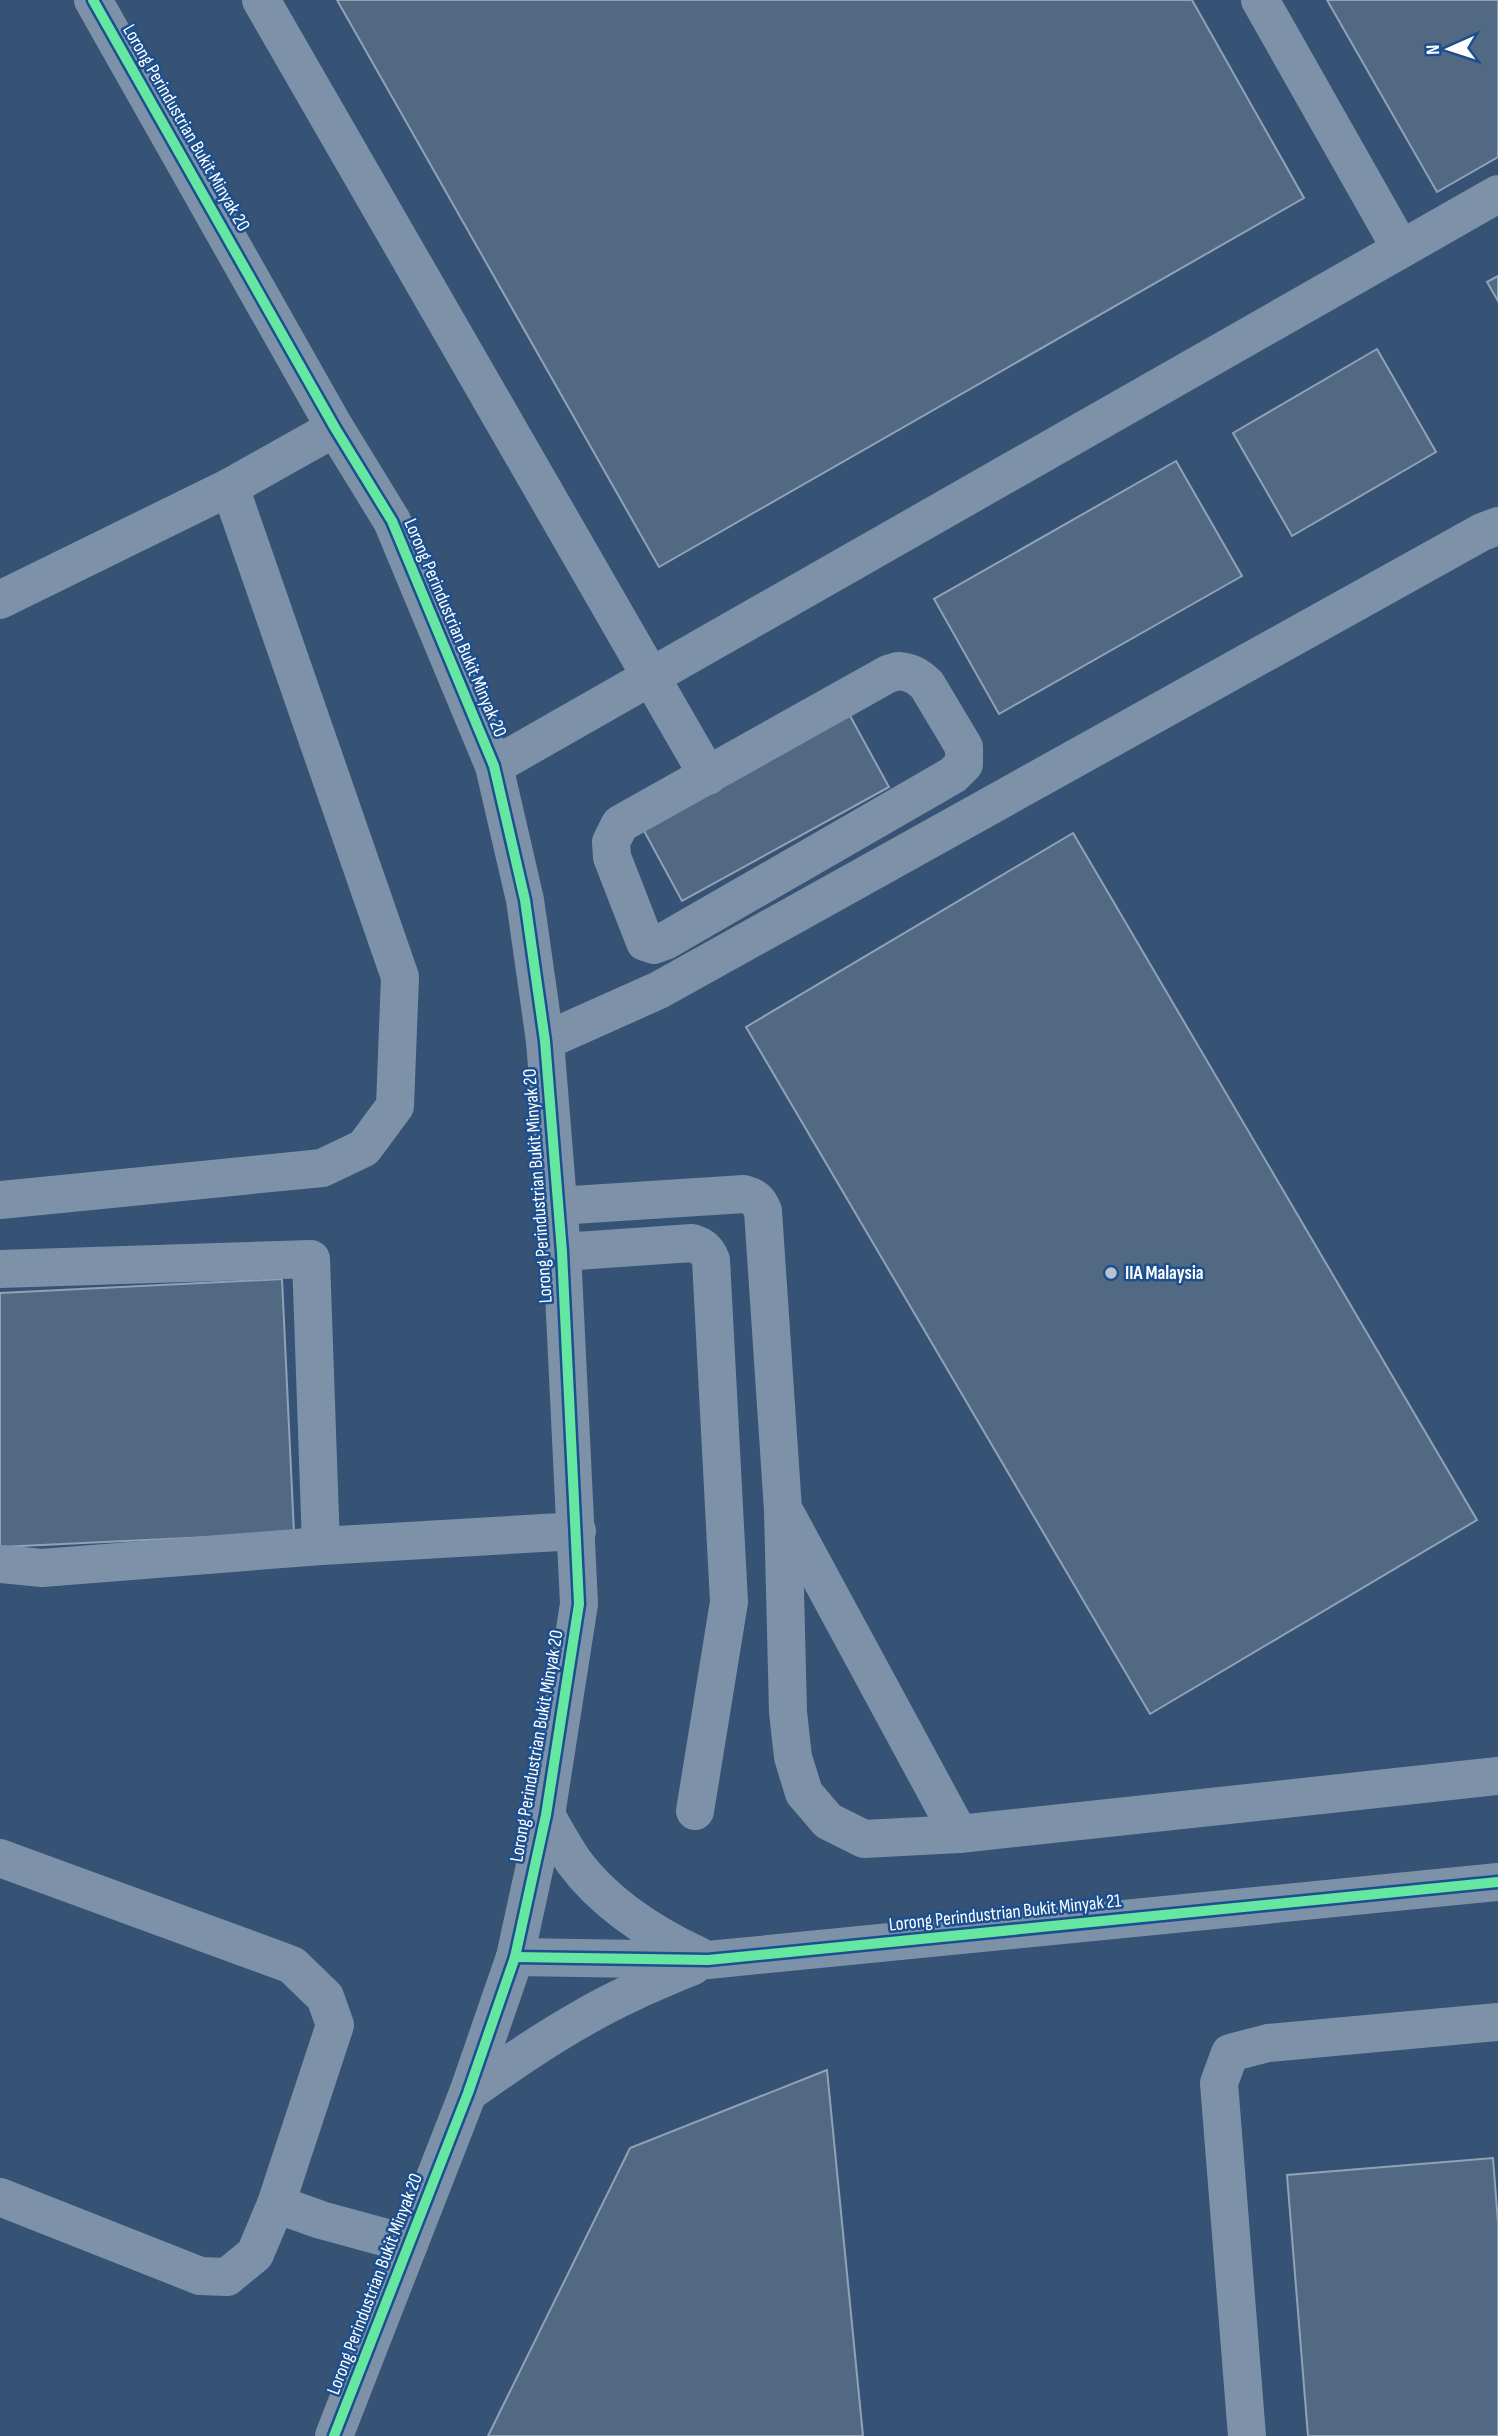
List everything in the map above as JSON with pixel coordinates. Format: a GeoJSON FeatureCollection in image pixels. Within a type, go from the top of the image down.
{"type":"FeatureCollection","features":[{"type":"Feature","properties":{"kind":"street","name":"Lorong Perindustrian Bukit Minyak 20"},"geometry":{"type":"LineString","coordinates":[[93,0],[335,428],[392,521],[494,766],[525,900],[545,1041],[562,1252],[579,1604],[546,1815],[515,1957],[468,2093],[334,2436]]}},
{"type":"Feature","properties":{"kind":"street"},"geometry":{"type":"LineString","coordinates":[[261,0],[708,776]]}},
{"type":"Feature","properties":{"kind":"street"},"geometry":{"type":"LineString","coordinates":[[1259,0],[1401,249]]}},
{"type":"Feature","properties":{"kind":"street"},"geometry":{"type":"LineString","coordinates":[[494,766],[1498,194]]}},
{"type":"Feature","properties":{"kind":"street"},"geometry":{"type":"LineString","coordinates":[[0,600],[230,487],[335,428]]}},
{"type":"Feature","properties":{"kind":"street"},"geometry":{"type":"LineString","coordinates":[[0,1200],[321,1168],[364,1148],[394,1106],[400,977],[230,487]]}},
{"type":"Feature","properties":{"kind":"street"},"geometry":{"type":"LineString","coordinates":[[545,1041],[659,990],[1482,532],[1498,526]]}},
{"type":"Feature","properties":{"kind":"street"},"geometry":{"type":"LineString","coordinates":[[898,671],[909,672],[927,685],[964,747],[964,764],[953,775],[665,941],[654,945],[645,942],[612,857],[611,842],[620,824],[708,776],[888,674],[898,671]]}},
{"type":"Feature","properties":{"kind":"street"},"geometry":{"type":"LineString","coordinates":[[557,1206],[744,1194],[753,1196],[760,1202],[763,1211],[783,1510],[789,1713],[793,1757],[804,1793],[828,1821],[863,1839],[959,1834],[1498,1776]]}},
{"type":"Feature","properties":{"kind":"street"},"geometry":{"type":"LineString","coordinates":[[562,1252],[692,1244],[701,1246],[708,1252],[711,1260],[729,1602],[695,1811]]}},
{"type":"Feature","properties":{"kind":"street"},"geometry":{"type":"LineString","coordinates":[[0,1269],[311,1259],[321,1546]]}},
{"type":"Feature","properties":{"kind":"street"},"geometry":{"type":"LineString","coordinates":[[783,1510],[959,1834]]}},
{"type":"Feature","properties":{"kind":"street"},"geometry":{"type":"LineString","coordinates":[[0,1564],[41,1568],[321,1546],[577,1531]]}},
{"type":"Feature","properties":{"kind":"street"},"geometry":{"type":"LineString","coordinates":[[546,1815],[575,1863],[613,1903],[657,1936],[708,1960]]}},
{"type":"Feature","properties":{"kind":"street"},"geometry":{"type":"LineString","coordinates":[[0,1858],[292,1965],[325,1997],[335,2025],[275,2204],[255,2254],[227,2277],[200,2276],[0,2197]]}},
{"type":"Feature","properties":{"kind":"street","name":"Lorong Perindustrian Bukit Minyak 21"},"geometry":{"type":"LineString","coordinates":[[515,1957],[708,1960],[1498,1882]]}},
{"type":"Feature","properties":{"kind":"street"},"geometry":{"type":"LineString","coordinates":[[468,2093],[524,2053],[583,2017],[645,1986],[708,1960]]}},
{"type":"Feature","properties":{"kind":"street"},"geometry":{"type":"LineString","coordinates":[[1247,2436],[1219,2083],[1230,2053],[1268,2043],[1498,2022]]}},
{"type":"Feature","properties":{"kind":"street"},"geometry":{"type":"LineString","coordinates":[[275,2204],[321,2220],[409,2244]]}},
{"type":"Feature","properties":{"kind":"building"},"geometry":{"type":"Polygon","coordinates":[[[337,0],[1192,0],[1304,198],[659,567],[337,0]]]}},
{"type":"Feature","properties":{"kind":"building"},"geometry":{"type":"Polygon","coordinates":[[[1327,0],[1498,0],[1498,157],[1437,192],[1327,0]]]}},
{"type":"Feature","properties":{"kind":"building"},"geometry":{"type":"Polygon","coordinates":[[[1498,276],[1498,301],[1487,282],[1498,276]]]}},
{"type":"Feature","properties":{"kind":"building"},"geometry":{"type":"Polygon","coordinates":[[[1377,349],[1436,452],[1292,536],[1233,433],[1377,349]]]}},
{"type":"Feature","properties":{"kind":"building"},"geometry":{"type":"Polygon","coordinates":[[[1176,461],[1242,576],[999,714],[934,599],[1176,461]]]}},
{"type":"Feature","properties":{"kind":"building"},"geometry":{"type":"Polygon","coordinates":[[[849,714],[889,787],[682,901],[643,829],[849,714]]]}},
{"type":"Feature","properties":{"kind":"building","name":"IIA Malaysia"},"geometry":{"type":"Polygon","coordinates":[[[1073,833],[1477,1520],[1150,1714],[746,1027],[1073,833]]]}},
{"type":"Feature","properties":{"kind":"building"},"geometry":{"type":"Polygon","coordinates":[[[282,1279],[294,1533],[0,1547],[0,1293],[282,1279]]]}},
{"type":"Feature","properties":{"kind":"building"},"geometry":{"type":"Polygon","coordinates":[[[827,2070],[863,2436],[488,2436],[630,2148],[827,2070]]]}},
{"type":"Feature","properties":{"kind":"building"},"geometry":{"type":"Polygon","coordinates":[[[1493,2158],[1498,2223],[1498,2436],[1308,2436],[1287,2175],[1493,2158]]]}},
{"type":"Feature","properties":{"kind":"cycle path"},"geometry":{"type":"LineString","coordinates":[[93,0],[335,428],[392,521],[494,766],[525,900],[545,1041],[562,1252],[579,1604],[546,1815],[515,1957],[468,2093],[334,2436]]}},
{"type":"Feature","properties":{"kind":"cycle path"},"geometry":{"type":"LineString","coordinates":[[515,1957],[708,1960],[1498,1882]]}},
{"type":"Feature","properties":{"kind":"place","name":"IIA Malaysia"},"geometry":{"type":"Point","coordinates":[1111,1273]}}]}
